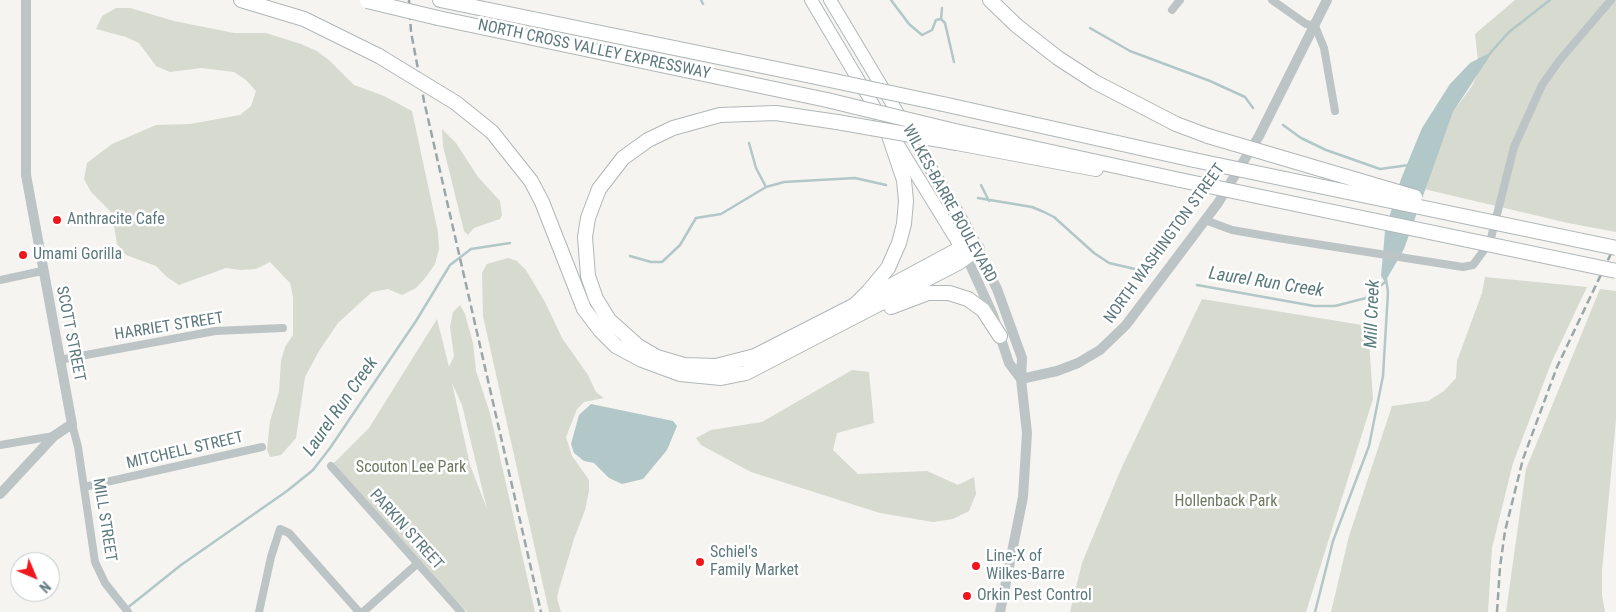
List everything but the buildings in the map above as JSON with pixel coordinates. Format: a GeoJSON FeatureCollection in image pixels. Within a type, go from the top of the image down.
{"type":"FeatureCollection","features":[{"type":"Feature","properties":{"kind":"highway"},"geometry":{"type":"LineString","coordinates":[[241,0],[304,19],[379,56],[456,103],[492,132],[523,170],[542,202],[584,308],[600,330],[616,346],[655,366],[680,374],[711,378],[732,377],[746,372],[800,346],[968,251]]}},
{"type":"Feature","properties":{"kind":"highway","name":"NORTH CROSS VALLEY EXPRESSWAY"},"geometry":{"type":"LineString","coordinates":[[364,0],[438,18],[827,100],[956,137]]}},
{"type":"Feature","properties":{"kind":"highway","name":"NORTH CROSS VALLEY EXPRESSWAY"},"geometry":{"type":"LineString","coordinates":[[442,0],[943,104],[1194,160],[1529,228]]}},
{"type":"Feature","properties":{"kind":"highway"},"geometry":{"type":"LineString","coordinates":[[990,0],[1024,31],[1095,82],[1176,124],[1286,161],[1529,228],[1616,248]]}},
{"type":"Feature","properties":{"kind":"highway"},"geometry":{"type":"LineString","coordinates":[[968,251],[746,360],[716,366],[684,364],[648,352],[628,338],[609,320],[592,287],[584,248],[588,218],[599,189],[623,158],[648,140],[688,123],[740,113],[776,113],[956,137],[1160,175],[1616,271]]}},
{"type":"Feature","properties":{"kind":"highway"},"geometry":{"type":"LineString","coordinates":[[855,305],[888,268],[899,243],[904,224],[906,201],[904,180],[885,124]]}},
{"type":"Feature","properties":{"kind":"highway"},"geometry":{"type":"LineString","coordinates":[[800,346],[825,341],[889,308],[913,298],[939,292],[968,300],[983,310],[1000,336]]}},
{"type":"Feature","properties":{"kind":"main road","name":"WILKES-BARRE BOULEVARD"},"geometry":{"type":"LineString","coordinates":[[811,0],[885,124],[968,251]]}},
{"type":"Feature","properties":{"kind":"main road","name":"WILKES-BARRE BOULEVARD"},"geometry":{"type":"LineString","coordinates":[[830,0],[957,212],[968,251]]}},
{"type":"Feature","properties":{"kind":"street","name":"SCOTT STREET"},"geometry":{"type":"LineString","coordinates":[[26,0],[26,175],[42,271],[72,424]]}},
{"type":"Feature","properties":{"kind":"street"},"geometry":{"type":"LineString","coordinates":[[1172,10],[1180,0]]}},
{"type":"Feature","properties":{"kind":"street"},"geometry":{"type":"LineString","coordinates":[[1272,0],[1306,24],[1315,26],[1324,48],[1335,110]]}},
{"type":"Feature","properties":{"kind":"street","name":"NORTH WASHINGTON STREET"},"geometry":{"type":"LineString","coordinates":[[1021,379],[1078,364],[1112,340],[1205,220],[1260,136],[1327,0]]}},
{"type":"Feature","properties":{"kind":"street"},"geometry":{"type":"LineString","coordinates":[[1205,220],[1232,230],[1378,254],[1463,266],[1473,265],[1490,242],[1514,147],[1542,85],[1559,61],[1611,0]]}},
{"type":"Feature","properties":{"kind":"street","name":"WILKES-BARRE BOULEVARD"},"geometry":{"type":"LineString","coordinates":[[968,251],[1009,363],[1021,379]]}},
{"type":"Feature","properties":{"kind":"street","name":"WILKES-BARRE BOULEVARD"},"geometry":{"type":"LineString","coordinates":[[968,251],[1010,322],[1022,358],[1021,379]]}},
{"type":"Feature","properties":{"kind":"street"},"geometry":{"type":"LineString","coordinates":[[0,280],[42,271]]}},
{"type":"Feature","properties":{"kind":"street","name":"HARRIET STREET"},"geometry":{"type":"LineString","coordinates":[[59,360],[215,331],[283,328]]}},
{"type":"Feature","properties":{"kind":"street"},"geometry":{"type":"LineString","coordinates":[[1000,612],[1018,533],[1027,461],[1027,433],[1021,379]]}},
{"type":"Feature","properties":{"kind":"street"},"geometry":{"type":"LineString","coordinates":[[0,494],[54,436],[72,424]]}},
{"type":"Feature","properties":{"kind":"street","name":"MILL STREET"},"geometry":{"type":"LineString","coordinates":[[72,424],[78,448],[95,562],[99,574],[128,612]]}},
{"type":"Feature","properties":{"kind":"street"},"geometry":{"type":"LineString","coordinates":[[0,443],[54,436]]}},
{"type":"Feature","properties":{"kind":"street","name":"MITCHELL STREET"},"geometry":{"type":"LineString","coordinates":[[84,487],[262,447]]}},
{"type":"Feature","properties":{"kind":"street","name":"PARKIN STREET"},"geometry":{"type":"LineString","coordinates":[[330,466],[462,612]]}},
{"type":"Feature","properties":{"kind":"street"},"geometry":{"type":"LineString","coordinates":[[259,612],[271,557],[280,529],[289,533],[361,612],[418,563]]}},
{"type":"Feature","properties":{"kind":"green space"},"geometry":{"type":"Polygon","coordinates":[[[1515,0],[1616,0],[1616,232],[1568,223],[1424,189],[1453,112],[1472,86],[1479,71],[1475,34],[1515,0]]]}},
{"type":"Feature","properties":{"kind":"green space"},"geometry":{"type":"Polygon","coordinates":[[[116,8],[130,8],[174,21],[234,33],[266,33],[301,44],[317,51],[330,61],[354,85],[384,96],[412,111],[438,232],[439,249],[435,264],[416,288],[402,295],[388,289],[372,292],[338,323],[319,351],[305,377],[296,438],[281,455],[270,457],[267,449],[270,421],[279,392],[281,361],[285,347],[293,335],[293,297],[290,283],[270,262],[256,269],[226,268],[179,285],[156,266],[126,255],[117,244],[112,213],[91,192],[84,179],[87,163],[112,144],[156,125],[190,124],[240,115],[251,106],[256,91],[246,80],[234,72],[201,68],[170,72],[156,66],[139,43],[126,37],[96,29],[102,16],[116,8]]]}},
{"type":"Feature","properties":{"kind":"green space"},"geometry":{"type":"Polygon","coordinates":[[[442,129],[456,143],[478,177],[500,201],[502,215],[500,219],[474,228],[468,235],[464,231],[443,146],[442,129]]]}},
{"type":"Feature","properties":{"kind":"green space"},"geometry":{"type":"Polygon","coordinates":[[[508,258],[517,261],[526,270],[545,302],[562,338],[588,375],[596,392],[604,398],[584,402],[577,409],[566,437],[572,456],[589,480],[589,491],[585,510],[559,589],[557,598],[561,612],[549,612],[483,316],[482,273],[487,264],[508,258]]]}},
{"type":"Feature","properties":{"kind":"green space"},"geometry":{"type":"Polygon","coordinates":[[[1485,277],[1587,287],[1552,361],[1513,463],[1492,548],[1488,612],[1331,612],[1349,536],[1392,406],[1428,401],[1444,391],[1456,378],[1457,361],[1482,293],[1485,277]]]}},
{"type":"Feature","properties":{"kind":"green space"},"geometry":{"type":"Polygon","coordinates":[[[1600,289],[1616,291],[1616,419],[1602,571],[1602,595],[1605,612],[1506,612],[1526,469],[1600,289]]]}},
{"type":"Feature","properties":{"kind":"green space","name":"Hollenback Park"},"geometry":{"type":"Polygon","coordinates":[[[1202,299],[1368,326],[1373,399],[1306,612],[1070,612],[1082,563],[1121,469],[1202,299]]]}},
{"type":"Feature","properties":{"kind":"green space","name":"Scouton Lee Park"},"geometry":{"type":"Polygon","coordinates":[[[460,305],[465,314],[473,343],[476,371],[490,413],[535,612],[467,612],[331,466],[369,428],[437,319],[449,367],[454,356],[450,327],[453,312],[460,305]],[[452,383],[470,465],[487,509],[462,405],[452,383]]]}},
{"type":"Feature","properties":{"kind":"green space"},"geometry":{"type":"Polygon","coordinates":[[[852,370],[869,372],[874,423],[837,433],[833,450],[858,474],[927,471],[958,485],[974,477],[976,494],[969,511],[953,519],[933,522],[880,513],[751,472],[701,445],[696,438],[711,430],[762,422],[852,370]]]}},
{"type":"Feature","properties":{"kind":"shaded area"},"geometry":{"type":"Polygon","coordinates":[[[1493,51],[1453,112],[1404,249],[1385,282],[1381,276],[1385,231],[1401,179],[1422,128],[1450,84],[1470,63],[1493,51]]]}},
{"type":"Feature","properties":{"kind":"shaded area"},"geometry":{"type":"Polygon","coordinates":[[[591,404],[673,421],[677,426],[667,450],[643,479],[622,484],[609,478],[594,463],[584,461],[574,453],[571,444],[579,415],[591,404]]]}},
{"type":"Feature","properties":{"kind":"waterway"},"geometry":{"type":"LineString","coordinates":[[701,0],[703,4]]}},
{"type":"Feature","properties":{"kind":"waterway"},"geometry":{"type":"LineString","coordinates":[[891,0],[909,24],[922,35],[932,30],[936,20],[941,19],[945,23],[954,62]]}},
{"type":"Feature","properties":{"kind":"waterway","name":"Mill Creek"},"geometry":{"type":"LineString","coordinates":[[1491,52],[1509,32],[1550,0]]}},
{"type":"Feature","properties":{"kind":"waterway"},"geometry":{"type":"LineString","coordinates":[[941,19],[942,8]]}},
{"type":"Feature","properties":{"kind":"waterway"},"geometry":{"type":"LineString","coordinates":[[1090,28],[1130,51],[1210,81],[1245,97],[1253,108]]}},
{"type":"Feature","properties":{"kind":"waterway"},"geometry":{"type":"LineString","coordinates":[[1283,125],[1301,138],[1326,150],[1380,169],[1409,165]]}},
{"type":"Feature","properties":{"kind":"waterway"},"geometry":{"type":"LineString","coordinates":[[749,143],[756,168],[766,187]]}},
{"type":"Feature","properties":{"kind":"waterway","name":"Laurel Run Creek"},"geometry":{"type":"LineString","coordinates":[[630,256],[651,262],[662,262],[680,245],[696,218],[721,214],[766,187],[784,182],[855,178],[886,185]]}},
{"type":"Feature","properties":{"kind":"waterway"},"geometry":{"type":"LineString","coordinates":[[981,185],[989,201]]}},
{"type":"Feature","properties":{"kind":"waterway","name":"Laurel Run Creek"},"geometry":{"type":"LineString","coordinates":[[978,198],[1032,207],[1044,212],[1054,217],[1094,253],[1109,263],[1135,269]]}},
{"type":"Feature","properties":{"kind":"waterway","name":"Laurel Run Creek"},"geometry":{"type":"LineString","coordinates":[[126,609],[181,565],[287,491],[313,470],[416,321],[450,265],[471,249],[510,243]]}},
{"type":"Feature","properties":{"kind":"waterway","name":"Mill Creek"},"geometry":{"type":"LineString","coordinates":[[1315,612],[1333,541],[1369,446],[1383,376],[1388,292],[1386,279]]}},
{"type":"Feature","properties":{"kind":"waterway","name":"Laurel Run Creek"},"geometry":{"type":"LineString","coordinates":[[1197,285],[1314,306],[1335,306],[1366,298],[1385,282]]}},
{"type":"Feature","properties":{"kind":"railway"},"geometry":{"type":"LineString","coordinates":[[409,0],[411,32],[424,101],[541,612]]}},
{"type":"Feature","properties":{"kind":"railway"},"geometry":{"type":"LineString","coordinates":[[1497,612],[1505,531],[1523,459],[1557,367],[1616,243]]}},
{"type":"Feature","properties":{"kind":"place","name":"Anthracite Cafe"},"geometry":{"type":"Point","coordinates":[57,220]}},
{"type":"Feature","properties":{"kind":"place","name":"Umami Gorilla"},"geometry":{"type":"Point","coordinates":[23,255]}},
{"type":"Feature","properties":{"kind":"place","name":"Schiel's Family Market"},"geometry":{"type":"Point","coordinates":[700,562]}},
{"type":"Feature","properties":{"kind":"place","name":"Line-X of Wilkes-Barre"},"geometry":{"type":"Point","coordinates":[976,566]}},
{"type":"Feature","properties":{"kind":"place","name":"Orkin Pest Control"},"geometry":{"type":"Point","coordinates":[967,596]}}]}
